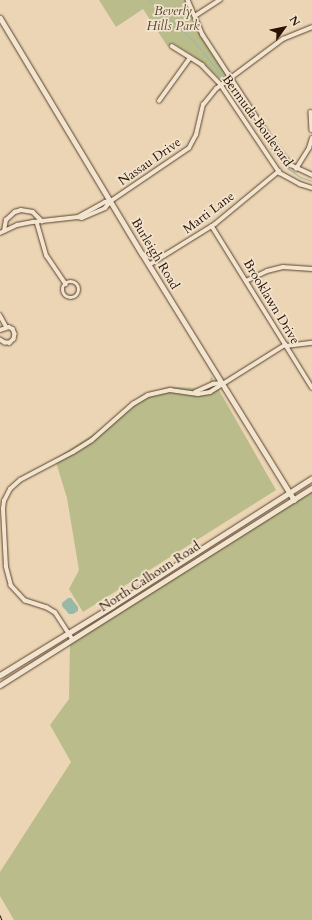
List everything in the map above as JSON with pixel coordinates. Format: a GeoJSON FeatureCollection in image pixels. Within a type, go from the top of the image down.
{"type":"FeatureCollection","features":[{"type":"Feature","properties":{"kind":"main road","name":"Burleigh Road"},"geometry":{"type":"LineString","coordinates":[[0,18],[149,265],[294,500]]}},
{"type":"Feature","properties":{"kind":"main road","name":"North Calhoun Road"},"geometry":{"type":"LineString","coordinates":[[0,675],[119,602],[312,478]]}},
{"type":"Feature","properties":{"kind":"main road","name":"North Calhoun Road"},"geometry":{"type":"LineString","coordinates":[[0,685],[312,488]]}},
{"type":"Feature","properties":{"kind":"street","name":"Bermuda Boulevard"},"geometry":{"type":"LineString","coordinates":[[188,0],[203,35],[230,79],[278,150],[296,169],[312,175]]}},
{"type":"Feature","properties":{"kind":"street"},"geometry":{"type":"LineString","coordinates":[[195,16],[220,0]]}},
{"type":"Feature","properties":{"kind":"street","name":"Nassau Drive"},"geometry":{"type":"LineString","coordinates":[[0,233],[42,221],[78,217],[82,218],[109,205],[111,201],[189,148],[196,135],[203,105],[212,92],[283,39],[312,27]]}},
{"type":"Feature","properties":{"kind":"street","name":"Bermuda Boulevard"},"geometry":{"type":"LineString","coordinates":[[172,46],[209,72],[222,84],[279,171],[300,184],[312,188]]}},
{"type":"Feature","properties":{"kind":"street"},"geometry":{"type":"LineString","coordinates":[[159,101],[190,58]]}},
{"type":"Feature","properties":{"kind":"street"},"geometry":{"type":"LineString","coordinates":[[312,112],[312,130]]}},
{"type":"Feature","properties":{"kind":"street"},"geometry":{"type":"LineString","coordinates":[[296,169],[309,148],[312,138]]}},
{"type":"Feature","properties":{"kind":"street","name":"Marti Lane"},"geometry":{"type":"LineString","coordinates":[[149,265],[212,226],[279,171]]}},
{"type":"Feature","properties":{"kind":"street"},"geometry":{"type":"LineString","coordinates":[[4,231],[6,220],[15,212],[21,210],[33,212],[42,221]]}},
{"type":"Feature","properties":{"kind":"street"},"geometry":{"type":"LineString","coordinates":[[37,222],[47,256],[66,284]]}},
{"type":"Feature","properties":{"kind":"street","name":"Brooklawn Drive"},"geometry":{"type":"LineString","coordinates":[[212,226],[312,387]]}},
{"type":"Feature","properties":{"kind":"street"},"geometry":{"type":"LineString","coordinates":[[246,281],[267,271],[283,267],[312,269]]}},
{"type":"Feature","properties":{"kind":"street"},"geometry":{"type":"LineString","coordinates":[[71,282],[76,284],[80,291],[77,296],[70,299],[65,296],[63,291],[66,284],[71,282]]}},
{"type":"Feature","properties":{"kind":"street"},"geometry":{"type":"LineString","coordinates":[[0,316],[6,326],[13,329],[15,334],[14,339],[8,344],[0,340]]}},
{"type":"Feature","properties":{"kind":"street"},"geometry":{"type":"LineString","coordinates":[[0,330],[6,326]]}},
{"type":"Feature","properties":{"kind":"street"},"geometry":{"type":"LineString","coordinates":[[194,392],[213,384],[221,383],[285,345],[312,342]]}},
{"type":"Feature","properties":{"kind":"street"},"geometry":{"type":"LineString","coordinates":[[72,640],[55,613],[47,608],[25,601],[11,586],[6,567],[3,518],[6,495],[20,480],[92,440],[134,404],[148,395],[170,390],[203,394],[217,389],[221,383]]}},
{"type":"Feature","properties":{"kind":"green space","name":"Beverly Hills Park"},"geometry":{"type":"Polygon","coordinates":[[[99,0],[186,0],[199,31],[228,76],[222,81],[205,64],[189,53],[173,43],[168,47],[143,9],[116,27],[99,0]]]}},
{"type":"Feature","properties":{"kind":"green space"},"geometry":{"type":"Polygon","coordinates":[[[211,376],[276,490],[83,612],[69,589],[79,570],[67,498],[55,459],[98,431],[142,395],[169,387],[201,388],[210,383],[211,376]]]}},
{"type":"Feature","properties":{"kind":"green space"},"geometry":{"type":"Polygon","coordinates":[[[312,492],[312,920],[14,920],[0,896],[0,872],[71,762],[50,725],[69,699],[70,644],[220,548],[312,492]]]}},
{"type":"Feature","properties":{"kind":"shaded area"},"geometry":{"type":"Polygon","coordinates":[[[68,598],[71,598],[78,607],[78,611],[73,614],[69,614],[62,606],[62,603],[68,598]]]}},
{"type":"Feature","properties":{"kind":"waterway"},"geometry":{"type":"LineString","coordinates":[[149,0],[194,41],[225,80]]}},
{"type":"Feature","properties":{"kind":"waterway"},"geometry":{"type":"LineString","coordinates":[[227,83],[283,165],[300,177],[312,181]]}},
{"type":"Feature","properties":{"kind":"railway"},"geometry":{"type":"LineString","coordinates":[[0,915],[2,920]]}}]}
